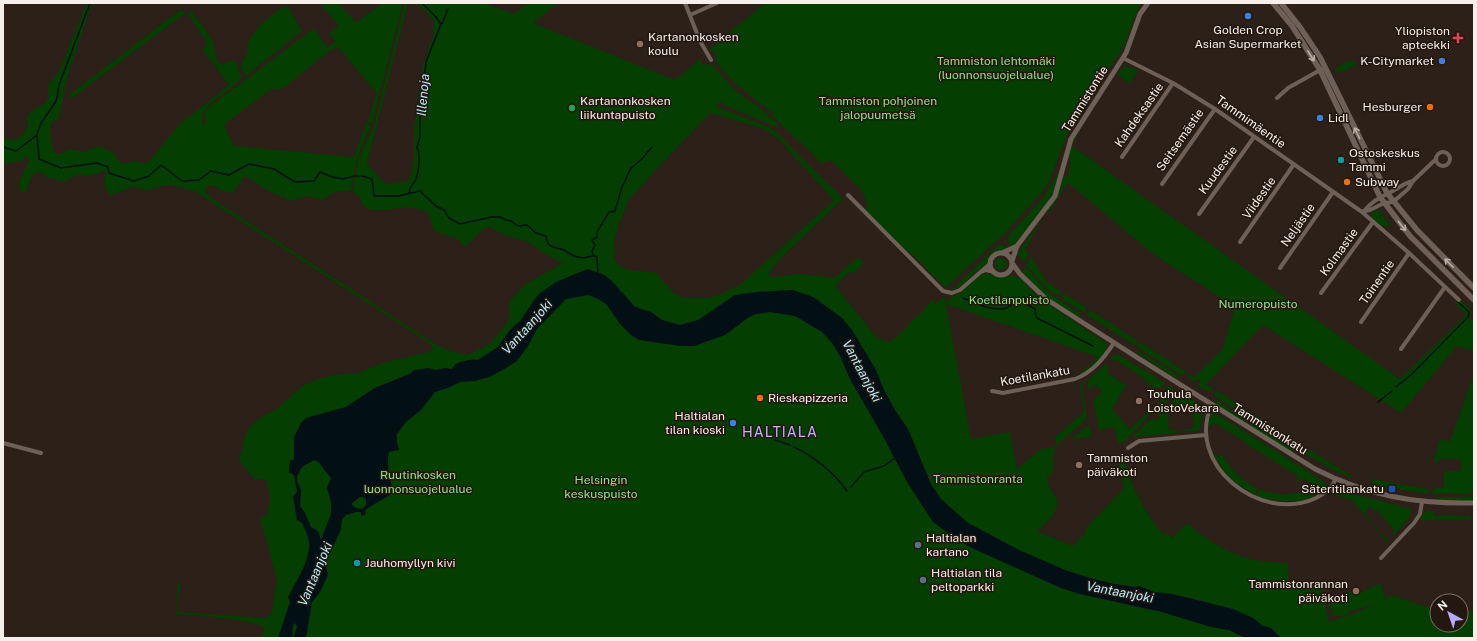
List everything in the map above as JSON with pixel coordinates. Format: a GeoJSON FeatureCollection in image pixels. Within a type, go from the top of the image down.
{"type":"FeatureCollection","features":[{"type":"Feature","properties":{"kind":"main road"},"geometry":{"type":"LineString","coordinates":[[1273,3],[1292,26],[1320,70],[1384,203],[1410,236],[1474,300]]}},
{"type":"Feature","properties":{"kind":"main road"},"geometry":{"type":"LineString","coordinates":[[1281,3],[1300,27],[1326,67],[1387,193],[1393,202],[1416,230],[1474,288]]}},
{"type":"Feature","properties":{"kind":"street"},"geometry":{"type":"LineString","coordinates":[[684,3],[700,41],[711,60]]}},
{"type":"Feature","properties":{"kind":"street"},"geometry":{"type":"LineString","coordinates":[[690,15],[717,3]]}},
{"type":"Feature","properties":{"kind":"street","name":"Tammistontie"},"geometry":{"type":"LineString","coordinates":[[1012,262],[1017,246],[1056,196],[1072,139],[1123,58],[1140,14],[1148,3]]}},
{"type":"Feature","properties":{"kind":"street","name":"Tammimäentie"},"geometry":{"type":"LineString","coordinates":[[1123,58],[1173,83],[1215,109],[1363,212],[1459,300]]}},
{"type":"Feature","properties":{"kind":"street"},"geometry":{"type":"LineString","coordinates":[[1277,98],[1286,89],[1326,67]]}},
{"type":"Feature","properties":{"kind":"street","name":"Kahdeksastie"},"geometry":{"type":"LineString","coordinates":[[1122,157],[1173,83]]}},
{"type":"Feature","properties":{"kind":"street","name":"Seitsemästie"},"geometry":{"type":"LineString","coordinates":[[1162,184],[1215,109]]}},
{"type":"Feature","properties":{"kind":"street","name":"Kuudestie"},"geometry":{"type":"LineString","coordinates":[[1199,214],[1254,137]]}},
{"type":"Feature","properties":{"kind":"street"},"geometry":{"type":"LineString","coordinates":[[1363,212],[1384,203],[1393,202],[1408,190],[1413,181],[1429,167],[1436,159],[1438,154],[1446,152],[1449,155],[1450,160],[1445,166],[1440,165],[1429,167]]}},
{"type":"Feature","properties":{"kind":"street"},"geometry":{"type":"LineString","coordinates":[[1436,159],[1440,165]]}},
{"type":"Feature","properties":{"kind":"street","name":"Viidestie"},"geometry":{"type":"LineString","coordinates":[[1240,242],[1294,164]]}},
{"type":"Feature","properties":{"kind":"street"},"geometry":{"type":"LineString","coordinates":[[1363,212],[1368,205],[1380,197],[1404,183],[1413,181]]}},
{"type":"Feature","properties":{"kind":"street","name":"Neljästie"},"geometry":{"type":"LineString","coordinates":[[1280,268],[1333,192]]}},
{"type":"Feature","properties":{"kind":"street"},"geometry":{"type":"LineString","coordinates":[[848,195],[943,291],[952,293],[960,290],[991,263],[995,256],[1002,253],[1008,256],[1012,262],[1008,272]]}},
{"type":"Feature","properties":{"kind":"street","name":"Kolmastie"},"geometry":{"type":"LineString","coordinates":[[1321,294],[1373,222]]}},
{"type":"Feature","properties":{"kind":"street","name":"Tammistontie"},"geometry":{"type":"LineString","coordinates":[[1002,253],[1017,246]]}},
{"type":"Feature","properties":{"kind":"street","name":"Toinentie"},"geometry":{"type":"LineString","coordinates":[[1361,322],[1409,253]]}},
{"type":"Feature","properties":{"kind":"street","name":"Tammistonkatu"},"geometry":{"type":"LineString","coordinates":[[1012,262],[1020,274],[1046,298],[1114,343],[1308,465],[1335,480],[1363,490],[1412,501],[1474,503]]}},
{"type":"Feature","properties":{"kind":"street"},"geometry":{"type":"LineString","coordinates":[[991,263],[994,272]]}},
{"type":"Feature","properties":{"kind":"street"},"geometry":{"type":"LineString","coordinates":[[981,272],[986,270],[1001,274],[1008,272],[1020,274]]}},
{"type":"Feature","properties":{"kind":"street"},"geometry":{"type":"LineString","coordinates":[[1401,349],[1445,287]]}},
{"type":"Feature","properties":{"kind":"street","name":"Koetilankatu"},"geometry":{"type":"LineString","coordinates":[[992,391],[1003,393],[1075,379],[1083,376],[1095,368],[1105,357],[1114,343]]}},
{"type":"Feature","properties":{"kind":"street"},"geometry":{"type":"LineString","coordinates":[[1212,404],[1207,420],[1206,435],[1213,458],[1220,471],[1236,487],[1255,498],[1276,504],[1300,503],[1313,499],[1327,491],[1333,486],[1335,480]]}},
{"type":"Feature","properties":{"kind":"street"},"geometry":{"type":"LineString","coordinates":[[1128,448],[1134,443],[1143,441],[1206,435]]}},
{"type":"Feature","properties":{"kind":"street"},"geometry":{"type":"LineString","coordinates":[[3,443],[40,453]]}},
{"type":"Feature","properties":{"kind":"street"},"geometry":{"type":"LineString","coordinates":[[1380,558],[1414,523],[1420,514],[1422,502]]}},
{"type":"Feature","properties":{"kind":"green space"},"geometry":{"type":"Polygon","coordinates":[[[87,3],[92,3],[68,75],[58,119],[52,122],[50,127],[51,142],[55,154],[71,149],[83,152],[99,146],[113,153],[123,164],[136,161],[144,164],[148,162],[181,123],[229,85],[202,49],[207,46],[206,41],[188,14],[192,11],[211,39],[218,62],[223,65],[230,60],[232,62],[236,61],[241,77],[236,83],[209,105],[204,112],[202,119],[203,126],[205,124],[205,114],[208,108],[313,29],[327,47],[335,42],[329,33],[339,26],[322,6],[326,3],[339,3],[356,23],[382,3],[403,3],[372,123],[369,122],[368,124],[371,127],[363,142],[358,158],[351,191],[336,192],[323,200],[308,196],[291,201],[266,190],[248,177],[244,177],[232,193],[223,191],[212,185],[207,187],[205,192],[211,198],[437,345],[450,351],[468,355],[490,343],[505,326],[510,316],[509,304],[519,291],[528,283],[563,263],[546,255],[528,242],[504,235],[490,227],[483,229],[464,247],[458,239],[436,232],[429,214],[426,211],[411,208],[375,210],[363,206],[360,197],[353,192],[358,160],[374,125],[405,3],[408,3],[367,163],[385,183],[388,184],[408,181],[411,175],[414,159],[414,130],[423,64],[433,38],[434,21],[417,3],[485,3],[514,14],[528,3],[558,3],[533,23],[675,80],[700,59],[703,65],[711,64],[737,92],[759,107],[779,125],[776,127],[726,106],[721,101],[716,106],[768,127],[776,132],[843,199],[782,257],[768,273],[771,277],[801,274],[834,278],[858,257],[864,263],[854,273],[849,272],[837,284],[836,287],[877,338],[889,342],[896,338],[933,300],[935,304],[944,297],[946,299],[944,302],[946,303],[951,297],[960,293],[982,274],[990,274],[999,277],[1014,276],[1021,279],[1039,298],[1106,343],[1103,356],[1095,365],[1082,374],[1081,372],[1092,364],[1098,357],[946,304],[971,439],[1010,432],[1017,469],[1041,449],[1057,446],[1055,437],[1084,412],[1079,383],[1081,383],[1087,417],[1082,424],[1058,445],[1054,452],[1054,470],[1051,470],[1052,475],[1047,476],[1050,487],[1057,501],[1057,506],[1052,516],[1037,531],[1073,546],[1084,534],[1087,527],[1124,488],[1119,464],[1123,455],[1139,498],[1156,526],[1164,535],[1167,533],[1172,538],[1187,523],[1210,541],[1233,553],[1259,561],[1288,563],[1288,585],[1320,581],[1329,622],[1345,617],[1392,595],[1429,608],[1429,633],[1469,633],[1469,611],[1474,611],[1474,638],[1281,638],[1271,628],[1263,626],[1253,618],[1200,600],[1154,592],[1139,586],[1135,587],[1114,584],[1065,570],[1019,550],[968,523],[941,499],[931,484],[908,429],[895,410],[852,330],[842,318],[813,297],[793,290],[735,295],[698,320],[680,325],[662,320],[651,312],[634,306],[612,281],[604,275],[588,269],[556,282],[534,300],[521,320],[510,330],[498,347],[478,360],[472,359],[452,369],[421,369],[374,388],[346,407],[306,418],[301,423],[294,437],[294,475],[298,484],[297,476],[303,466],[314,460],[319,462],[331,478],[327,488],[331,502],[331,514],[328,530],[290,602],[278,638],[260,638],[265,628],[249,622],[176,614],[178,581],[181,584],[177,610],[179,612],[263,618],[269,616],[272,612],[277,579],[260,519],[268,513],[270,497],[266,480],[254,479],[243,466],[239,458],[249,427],[263,416],[278,408],[306,384],[332,375],[358,373],[382,363],[429,352],[433,347],[428,342],[194,191],[172,185],[148,190],[132,187],[111,195],[105,186],[106,173],[104,171],[90,176],[76,175],[64,182],[47,177],[40,172],[36,172],[31,178],[26,191],[23,193],[19,186],[29,159],[26,157],[21,161],[3,164],[3,138],[15,139],[21,137],[28,126],[27,116],[30,112],[46,103],[48,97],[48,85],[58,73],[87,3]],[[338,47],[331,50],[286,87],[281,89],[271,89],[224,125],[234,146],[352,157],[354,156],[372,109],[377,92],[338,47]],[[710,113],[629,200],[614,241],[614,259],[618,264],[628,269],[656,273],[674,293],[685,298],[709,298],[719,295],[741,284],[834,200],[778,139],[764,129],[710,113]]]}},
{"type":"Feature","properties":{"kind":"green space"},"geometry":{"type":"Polygon","coordinates":[[[765,3],[1141,3],[1134,18],[1124,48],[1121,47],[1120,49],[1122,50],[1092,93],[1077,122],[1068,133],[1049,182],[1043,191],[1003,235],[945,288],[910,252],[905,255],[862,212],[868,206],[862,191],[831,160],[822,164],[801,142],[800,143],[772,116],[774,114],[735,83],[715,60],[715,54],[710,50],[709,48],[710,49],[765,3]]]}},
{"type":"Feature","properties":{"kind":"green space"},"geometry":{"type":"Polygon","coordinates":[[[288,6],[302,31],[247,75],[245,75],[241,65],[247,53],[249,40],[261,24],[283,7],[288,6]]]}},
{"type":"Feature","properties":{"kind":"green space"},"geometry":{"type":"Polygon","coordinates":[[[180,10],[187,13],[71,99],[69,95],[180,10]]]}},
{"type":"Feature","properties":{"kind":"green space"},"geometry":{"type":"Polygon","coordinates":[[[1347,61],[1355,62],[1356,65],[1341,72],[1337,72],[1335,68],[1347,61]]]}},
{"type":"Feature","properties":{"kind":"green space"},"geometry":{"type":"Polygon","coordinates":[[[1126,66],[1138,70],[1129,84],[1117,73],[1126,66]]]}},
{"type":"Feature","properties":{"kind":"green space","name":"Numeropuisto"},"geometry":{"type":"Polygon","coordinates":[[[1082,126],[1072,146],[1400,379],[1466,315],[1455,303],[1457,301],[1459,302],[1461,300],[1471,310],[1472,313],[1469,317],[1471,320],[1474,317],[1474,351],[1457,346],[1401,413],[1263,325],[1206,384],[1213,389],[1210,392],[1198,386],[1200,381],[1198,379],[1194,382],[1188,377],[1190,374],[1195,377],[1222,350],[1235,307],[1153,254],[1068,183],[1049,212],[1047,211],[1058,195],[1064,176],[1068,177],[1070,160],[1068,155],[1069,150],[1071,151],[1070,146],[1079,128],[1082,126]]]}},
{"type":"Feature","properties":{"kind":"green space"},"geometry":{"type":"Polygon","coordinates":[[[1059,171],[1051,197],[1015,244],[1011,247],[1007,241],[1009,235],[1043,198],[1059,171]]]}},
{"type":"Feature","properties":{"kind":"green space"},"geometry":{"type":"Polygon","coordinates":[[[1378,209],[1391,227],[1380,225],[1372,217],[1372,212],[1378,209]]]}},
{"type":"Feature","properties":{"kind":"green space"},"geometry":{"type":"Polygon","coordinates":[[[1046,215],[1025,249],[1029,254],[1024,262],[1018,255],[1018,252],[1046,215]]]}},
{"type":"Feature","properties":{"kind":"green space"},"geometry":{"type":"Polygon","coordinates":[[[1000,244],[1009,249],[993,254],[987,264],[960,287],[950,291],[1000,244]]]}},
{"type":"Feature","properties":{"kind":"green space"},"geometry":{"type":"Polygon","coordinates":[[[1031,257],[1047,282],[1062,292],[1059,296],[1048,290],[1026,265],[1031,257]]]}},
{"type":"Feature","properties":{"kind":"green space"},"geometry":{"type":"Polygon","coordinates":[[[999,258],[1003,258],[1007,264],[1003,270],[999,270],[995,266],[995,262],[999,258]]]}},
{"type":"Feature","properties":{"kind":"green space"},"geometry":{"type":"Polygon","coordinates":[[[1025,267],[1050,294],[1082,315],[1078,317],[1049,299],[1022,272],[1025,267]]]}},
{"type":"Feature","properties":{"kind":"green space","name":"Helsingin keskuspuisto"},"geometry":{"type":"Polygon","coordinates":[[[581,284],[694,346],[725,335],[749,317],[756,314],[770,312],[784,313],[807,321],[822,332],[833,344],[850,379],[907,482],[933,522],[941,528],[972,548],[1061,588],[1080,594],[1162,612],[1211,627],[1229,630],[1245,638],[294,638],[294,634],[292,638],[293,625],[296,623],[330,538],[406,399],[460,377],[581,284]]]}},
{"type":"Feature","properties":{"kind":"green space"},"geometry":{"type":"Polygon","coordinates":[[[1064,293],[1087,308],[1084,313],[1062,299],[1064,293]]]}},
{"type":"Feature","properties":{"kind":"green space"},"geometry":{"type":"Polygon","coordinates":[[[1090,310],[1138,341],[1134,345],[1087,315],[1090,310]]]}},
{"type":"Feature","properties":{"kind":"green space"},"geometry":{"type":"Polygon","coordinates":[[[1140,342],[1186,372],[1183,376],[1137,347],[1140,342]]]}},
{"type":"Feature","properties":{"kind":"green space"},"geometry":{"type":"Polygon","coordinates":[[[1137,350],[1179,376],[1177,379],[1137,353],[1137,350]]]}},
{"type":"Feature","properties":{"kind":"green space"},"geometry":{"type":"Polygon","coordinates":[[[1114,355],[1119,355],[1165,383],[1160,389],[1156,387],[1154,389],[1142,377],[1114,359],[1110,361],[1109,360],[1114,355]]]}},
{"type":"Feature","properties":{"kind":"green space"},"geometry":{"type":"Polygon","coordinates":[[[1106,364],[1108,366],[1108,374],[1126,385],[1112,409],[1129,429],[1170,393],[1165,390],[1168,385],[1178,392],[1148,416],[1125,441],[1118,444],[1115,427],[1099,429],[1093,400],[1102,392],[1096,384],[1091,389],[1088,388],[1087,381],[1106,364]]]}},
{"type":"Feature","properties":{"kind":"green space"},"geometry":{"type":"Polygon","coordinates":[[[1474,373],[1474,491],[1468,494],[1433,494],[1432,492],[1435,488],[1444,488],[1444,471],[1461,471],[1461,459],[1440,459],[1438,463],[1434,460],[1440,439],[1450,442],[1474,373]]]}},
{"type":"Feature","properties":{"kind":"green space"},"geometry":{"type":"Polygon","coordinates":[[[1216,390],[1251,413],[1248,417],[1214,396],[1216,390]]]}},
{"type":"Feature","properties":{"kind":"green space"},"geometry":{"type":"Polygon","coordinates":[[[1182,394],[1199,404],[1203,409],[1200,430],[1184,432],[1186,429],[1194,428],[1192,409],[1168,411],[1169,430],[1176,430],[1179,433],[1133,436],[1151,419],[1157,420],[1159,417],[1159,411],[1182,394]]]}},
{"type":"Feature","properties":{"kind":"green space"},"geometry":{"type":"Polygon","coordinates":[[[1216,400],[1245,419],[1242,421],[1214,403],[1216,400]]]}},
{"type":"Feature","properties":{"kind":"green space"},"geometry":{"type":"Polygon","coordinates":[[[1211,413],[1218,415],[1329,486],[1322,492],[1304,500],[1284,501],[1256,496],[1259,489],[1280,494],[1294,494],[1314,488],[1305,479],[1296,482],[1298,476],[1215,423],[1212,426],[1208,424],[1211,413]]]}},
{"type":"Feature","properties":{"kind":"green space"},"geometry":{"type":"Polygon","coordinates":[[[1254,414],[1300,444],[1297,448],[1252,420],[1254,414]]]}},
{"type":"Feature","properties":{"kind":"green space"},"geometry":{"type":"Polygon","coordinates":[[[1251,423],[1294,450],[1291,452],[1250,426],[1251,423]]]}},
{"type":"Feature","properties":{"kind":"green space"},"geometry":{"type":"Polygon","coordinates":[[[1089,424],[1092,436],[1072,440],[1072,439],[1089,424]]]}},
{"type":"Feature","properties":{"kind":"green space"},"geometry":{"type":"Polygon","coordinates":[[[1303,446],[1352,476],[1351,478],[1328,467],[1301,451],[1303,446]]]}},
{"type":"Feature","properties":{"kind":"green space"},"geometry":{"type":"Polygon","coordinates":[[[1217,454],[1219,457],[1223,455],[1237,474],[1246,482],[1257,488],[1255,495],[1231,479],[1218,463],[1214,455],[1217,454]]]}},
{"type":"Feature","properties":{"kind":"green space"},"geometry":{"type":"Polygon","coordinates":[[[1372,479],[1427,489],[1429,490],[1429,494],[1396,489],[1396,487],[1383,487],[1371,483],[1372,479]]]}},
{"type":"Feature","properties":{"kind":"green space"},"geometry":{"type":"Polygon","coordinates":[[[1339,490],[1411,509],[1411,512],[1405,523],[1393,535],[1391,533],[1394,530],[1376,509],[1374,510],[1370,507],[1366,510],[1365,514],[1385,538],[1386,537],[1389,539],[1384,544],[1386,541],[1352,500],[1334,495],[1332,496],[1331,494],[1339,490]]]}},
{"type":"Feature","properties":{"kind":"green space"},"geometry":{"type":"Polygon","coordinates":[[[1474,495],[1474,500],[1470,501],[1437,500],[1438,497],[1465,497],[1474,495]]]}},
{"type":"Feature","properties":{"kind":"green space"},"geometry":{"type":"Polygon","coordinates":[[[1425,511],[1433,511],[1434,516],[1471,516],[1471,520],[1419,520],[1425,511]]]}},
{"type":"Feature","properties":{"kind":"green space"},"geometry":{"type":"Polygon","coordinates":[[[1379,583],[1384,590],[1382,591],[1386,597],[1379,602],[1352,611],[1345,615],[1333,616],[1331,606],[1328,606],[1327,598],[1330,598],[1330,600],[1333,599],[1333,597],[1340,595],[1340,597],[1342,594],[1354,591],[1355,594],[1358,594],[1379,583]]]}},
{"type":"Feature","properties":{"kind":"water","name":"Vantaanjoki"},"geometry":{"type":"Polygon","coordinates":[[[588,269],[604,275],[612,281],[634,306],[651,312],[662,320],[680,325],[698,320],[735,295],[793,290],[813,297],[842,318],[852,330],[875,368],[885,392],[895,410],[908,429],[931,484],[941,499],[968,523],[1019,550],[1065,570],[1114,584],[1135,587],[1139,586],[1154,592],[1172,594],[1233,609],[1253,618],[1263,626],[1271,628],[1281,638],[1245,638],[1229,630],[1211,627],[1162,612],[1080,594],[1061,588],[972,548],[955,538],[933,522],[907,482],[850,379],[833,344],[822,332],[795,316],[770,312],[756,314],[749,317],[725,335],[694,346],[680,346],[639,340],[631,335],[620,324],[606,304],[588,295],[566,299],[537,329],[528,346],[517,361],[489,377],[475,381],[460,382],[435,392],[421,410],[406,422],[397,434],[399,450],[389,452],[388,457],[388,467],[393,491],[390,495],[366,509],[365,515],[361,516],[361,512],[356,512],[346,515],[342,520],[341,530],[325,562],[328,575],[320,592],[312,602],[306,638],[293,638],[297,627],[295,623],[293,625],[292,638],[278,638],[290,602],[288,597],[304,567],[309,547],[308,538],[302,523],[297,520],[293,497],[297,492],[294,475],[289,472],[290,460],[294,460],[294,437],[301,423],[306,418],[346,407],[375,388],[410,374],[414,370],[428,368],[436,370],[445,368],[452,369],[460,362],[467,360],[478,360],[498,347],[510,330],[521,320],[540,293],[556,282],[588,269]],[[314,460],[302,467],[297,476],[297,481],[301,490],[300,506],[311,527],[318,531],[321,540],[331,514],[331,502],[327,488],[331,478],[319,462],[314,460]],[[360,497],[351,504],[356,508],[362,509],[366,505],[366,499],[360,497]]]}},
{"type":"Feature","properties":{"kind":"waterway"},"geometry":{"type":"LineString","coordinates":[[37,134],[41,123],[55,103],[59,85],[90,3]]}},
{"type":"Feature","properties":{"kind":"waterway","name":"Illenoja"},"geometry":{"type":"LineString","coordinates":[[409,193],[410,188],[416,179],[419,167],[419,154],[417,147],[420,137],[420,118],[426,62],[441,24],[422,3]]}},
{"type":"Feature","properties":{"kind":"waterway"},"geometry":{"type":"LineString","coordinates":[[442,24],[448,9]]}},
{"type":"Feature","properties":{"kind":"waterway"},"geometry":{"type":"LineString","coordinates":[[3,147],[16,151],[37,135],[39,159],[61,168],[97,163],[108,167],[109,173],[134,181],[149,176],[161,165],[182,181],[199,180],[211,171],[229,175],[249,164],[274,169],[295,182],[314,181],[320,172],[332,177],[343,179],[354,176],[362,176],[372,179],[374,196],[398,196],[420,191],[436,206],[444,210],[449,218],[460,224],[491,217],[500,217],[511,221],[518,226],[527,225],[536,233],[546,236],[548,244],[553,247],[564,250],[574,256],[583,258],[596,256],[598,273]]}},
{"type":"Feature","properties":{"kind":"waterway"},"geometry":{"type":"LineString","coordinates":[[593,255],[592,251],[595,245],[592,240],[597,237],[597,232],[609,212],[615,211],[622,187],[631,168],[641,160],[652,147]]}},
{"type":"Feature","properties":{"kind":"waterway"},"geometry":{"type":"LineString","coordinates":[[963,298],[995,309],[1006,308],[1019,300],[1035,309],[1037,318],[1093,346]]}},
{"type":"Feature","properties":{"kind":"waterway"},"geometry":{"type":"LineString","coordinates":[[1396,387],[1412,374],[1468,317],[1469,312],[1458,302]]}},
{"type":"Feature","properties":{"kind":"waterway"},"geometry":{"type":"LineString","coordinates":[[1378,402],[1392,391]]}},
{"type":"Feature","properties":{"kind":"waterway"},"geometry":{"type":"LineString","coordinates":[[775,440],[790,445]]}},
{"type":"Feature","properties":{"kind":"waterway"},"geometry":{"type":"LineString","coordinates":[[794,447],[809,455],[823,466],[847,491]]}},
{"type":"Feature","properties":{"kind":"waterway"},"geometry":{"type":"LineString","coordinates":[[851,487],[864,472],[884,466],[895,458]]}},
{"type":"Feature","properties":{"kind":"place","name":"Golden Crop Asian Supermarket"},"geometry":{"type":"Point","coordinates":[1248,16]}},
{"type":"Feature","properties":{"kind":"place","name":"Yliopiston apteekki"},"geometry":{"type":"Point","coordinates":[1458,38]}},
{"type":"Feature","properties":{"kind":"place","name":"Kartanonkosken koulu"},"geometry":{"type":"Point","coordinates":[640,44]}},
{"type":"Feature","properties":{"kind":"place","name":"K-Citymarket"},"geometry":{"type":"Point","coordinates":[1442,61]}},
{"type":"Feature","properties":{"kind":"place","name":"Hesburger"},"geometry":{"type":"Point","coordinates":[1430,107]}},
{"type":"Feature","properties":{"kind":"place","name":"Kartanonkosken liikuntapuisto"},"geometry":{"type":"Point","coordinates":[572,108]}},
{"type":"Feature","properties":{"kind":"place","name":"Lidl"},"geometry":{"type":"Point","coordinates":[1320,118]}},
{"type":"Feature","properties":{"kind":"place","name":"Ostoskeskus Tammi"},"geometry":{"type":"Point","coordinates":[1341,160]}},
{"type":"Feature","properties":{"kind":"place","name":"Subway"},"geometry":{"type":"Point","coordinates":[1347,182]}},
{"type":"Feature","properties":{"kind":"place","name":"Rieskapizzeria"},"geometry":{"type":"Point","coordinates":[760,398]}},
{"type":"Feature","properties":{"kind":"place","name":"Touhula LoistoVekara"},"geometry":{"type":"Point","coordinates":[1139,401]}},
{"type":"Feature","properties":{"kind":"place","name":"Haltialan tilan kioski"},"geometry":{"type":"Point","coordinates":[733,423]}},
{"type":"Feature","properties":{"kind":"place","name":"Tammiston päiväkoti"},"geometry":{"type":"Point","coordinates":[1079,465]}},
{"type":"Feature","properties":{"kind":"place","name":"Säteritilankatu"},"geometry":{"type":"Point","coordinates":[1392,489]}},
{"type":"Feature","properties":{"kind":"place","name":"Haltialan kartano"},"geometry":{"type":"Point","coordinates":[918,545]}},
{"type":"Feature","properties":{"kind":"place","name":"Jauhomyllyn kivi"},"geometry":{"type":"Point","coordinates":[357,563]}},
{"type":"Feature","properties":{"kind":"place","name":"Haltialan tila peltoparkki"},"geometry":{"type":"Point","coordinates":[923,580]}},
{"type":"Feature","properties":{"kind":"place","name":"Tammistonrannan päiväkoti"},"geometry":{"type":"Point","coordinates":[1356,591]}},
{"type":"Feature","properties":{"kind":"district","name":"HALTIALA"},"geometry":{"type":"Point","coordinates":[780,432]}},
{"type":"Feature","properties":{"kind":"park label","name":"Tammiston lehtomäki (luonnonsuojelualue)"},"geometry":{"type":"Point","coordinates":[996,68]}},
{"type":"Feature","properties":{"kind":"park label","name":"Tammiston pohjoinen jalopuumetsä"},"geometry":{"type":"Point","coordinates":[878,108]}},
{"type":"Feature","properties":{"kind":"park label","name":"Koetilanpuisto"},"geometry":{"type":"Point","coordinates":[1009,300]}},
{"type":"Feature","properties":{"kind":"park label","name":"Tammistonranta"},"geometry":{"type":"Point","coordinates":[978,479]}},
{"type":"Feature","properties":{"kind":"park label","name":"Ruutinkosken luonnonsuojelualue"},"geometry":{"type":"Point","coordinates":[418,482]}}]}
